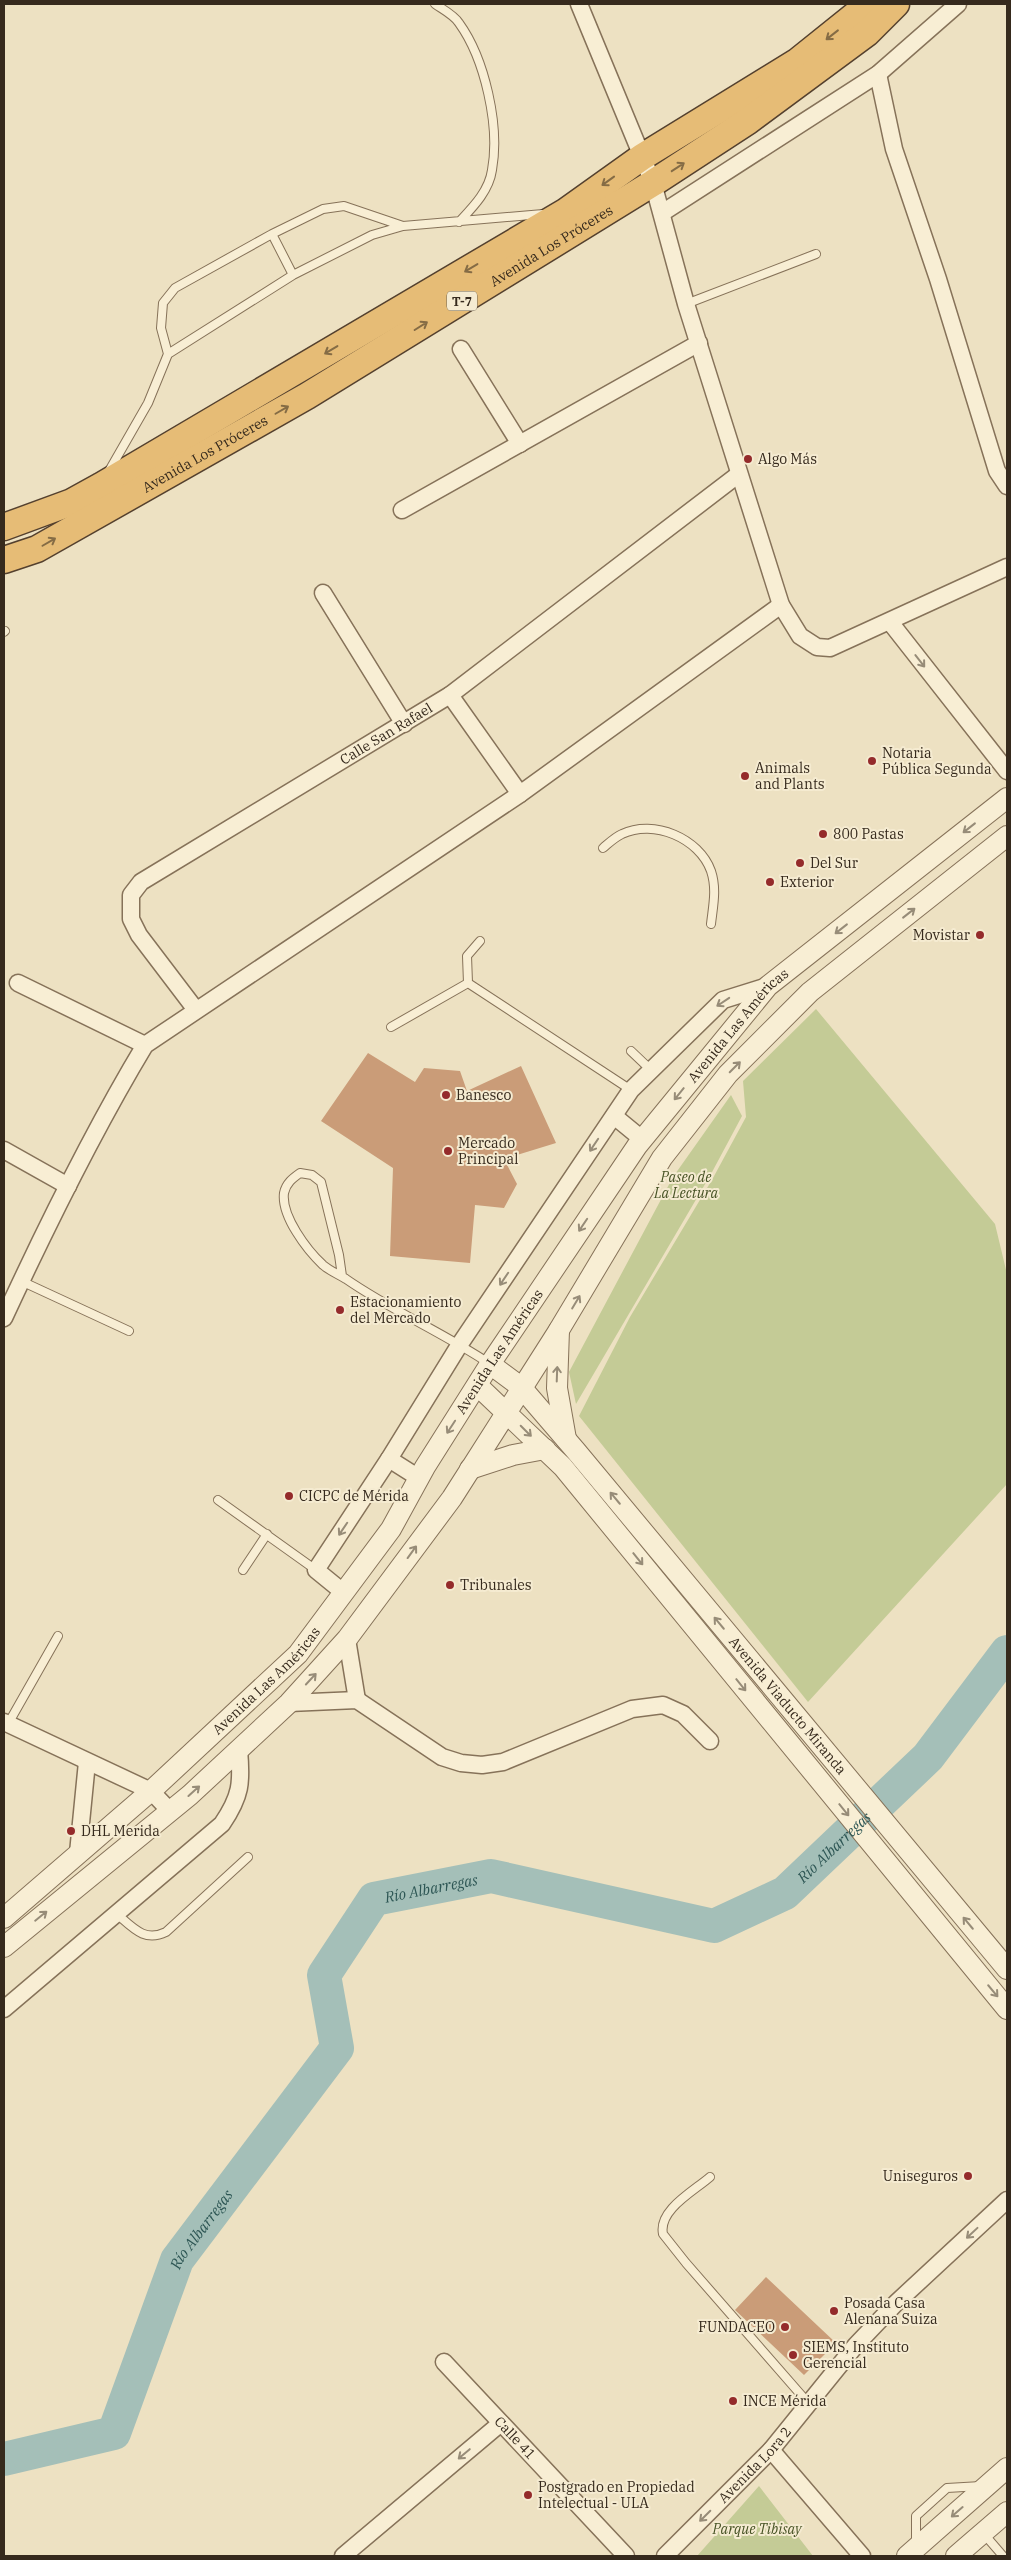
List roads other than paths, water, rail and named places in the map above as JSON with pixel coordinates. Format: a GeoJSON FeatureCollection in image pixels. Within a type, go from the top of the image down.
{"type":"FeatureCollection","features":[{"type":"Feature","properties":{"kind":"highway","name":"Avenida Los Próceres"},"geometry":{"type":"LineString","coordinates":[[4,560],[37,549],[307,396],[653,183],[748,121],[867,33],[896,4]]}},
{"type":"Feature","properties":{"kind":"highway","name":"Avenida Los Próceres"},"geometry":{"type":"LineString","coordinates":[[4,527],[72,502],[101,486],[565,212],[642,157],[798,61],[867,5]]}},
{"type":"Feature","properties":{"kind":"street"},"geometry":{"type":"LineString","coordinates":[[579,4],[653,183],[686,304],[738,474],[781,606],[800,636],[817,647],[830,648],[1007,567]]}},
{"type":"Feature","properties":{"kind":"street"},"geometry":{"type":"LineString","coordinates":[[662,214],[878,74],[958,4]]}},
{"type":"Feature","properties":{"kind":"street"},"geometry":{"type":"LineString","coordinates":[[878,74],[894,148],[938,279],[997,470],[1007,486]]}},
{"type":"Feature","properties":{"kind":"street"},"geometry":{"type":"LineString","coordinates":[[402,510],[699,343]]}},
{"type":"Feature","properties":{"kind":"street"},"geometry":{"type":"LineString","coordinates":[[461,349],[520,444]]}},
{"type":"Feature","properties":{"kind":"street","name":"Calle San Rafael"},"geometry":{"type":"LineString","coordinates":[[196,1010],[140,935],[131,919],[131,895],[141,882],[450,695],[738,474]]}},
{"type":"Feature","properties":{"kind":"street"},"geometry":{"type":"LineString","coordinates":[[323,593],[404,724]]}},
{"type":"Feature","properties":{"kind":"street"},"geometry":{"type":"LineString","coordinates":[[4,1318],[68,1186],[117,1092],[145,1045],[520,794],[781,606]]}},
{"type":"Feature","properties":{"kind":"street"},"geometry":{"type":"LineString","coordinates":[[890,622],[1007,771]]}},
{"type":"Feature","properties":{"kind":"street"},"geometry":{"type":"LineString","coordinates":[[450,695],[520,794]]}},
{"type":"Feature","properties":{"kind":"street","name":"Avenida Las Américas"},"geometry":{"type":"LineString","coordinates":[[4,1918],[151,1791],[298,1654],[391,1529],[419,1478],[490,1364],[642,1139],[768,986],[1007,798]]}},
{"type":"Feature","properties":{"kind":"street","name":"Avenida Las Américas"},"geometry":{"type":"LineString","coordinates":[[4,1947],[170,1811],[239,1750],[289,1703],[347,1639],[470,1469],[508,1412],[521,1387],[559,1330],[662,1158],[728,1074],[810,992],[1007,836]]}},
{"type":"Feature","properties":{"kind":"street"},"geometry":{"type":"LineString","coordinates":[[18,983],[145,1045]]}},
{"type":"Feature","properties":{"kind":"street"},"geometry":{"type":"LineString","coordinates":[[343,1592],[316,1570],[389,1459],[460,1344],[631,1090],[723,1000],[768,986]]}},
{"type":"Feature","properties":{"kind":"street"},"geometry":{"type":"LineString","coordinates":[[614,1116],[642,1139]]}},
{"type":"Feature","properties":{"kind":"street"},"geometry":{"type":"LineString","coordinates":[[4,1150],[68,1186]]}},
{"type":"Feature","properties":{"kind":"street"},"geometry":{"type":"LineString","coordinates":[[559,1330],[557,1388],[571,1445]]}},
{"type":"Feature","properties":{"kind":"street","name":"Avenida Viaducto Miranda"},"geometry":{"type":"LineString","coordinates":[[490,1364],[521,1387],[571,1445],[1003,1965]]}},
{"type":"Feature","properties":{"kind":"street","name":"Avenida Viaducto Miranda"},"geometry":{"type":"LineString","coordinates":[[478,1386],[508,1412],[563,1467],[1007,2009]]}},
{"type":"Feature","properties":{"kind":"street"},"geometry":{"type":"LineString","coordinates":[[470,1469],[513,1455],[544,1449]]}},
{"type":"Feature","properties":{"kind":"street"},"geometry":{"type":"LineString","coordinates":[[389,1459],[419,1478]]}},
{"type":"Feature","properties":{"kind":"street"},"geometry":{"type":"LineString","coordinates":[[347,1639],[357,1700]]}},
{"type":"Feature","properties":{"kind":"street"},"geometry":{"type":"LineString","coordinates":[[289,1703],[357,1700],[442,1757],[461,1763],[482,1765],[504,1762],[632,1709],[663,1705],[682,1714],[710,1742]]}},
{"type":"Feature","properties":{"kind":"street"},"geometry":{"type":"LineString","coordinates":[[6,1723],[151,1791],[170,1811]]}},
{"type":"Feature","properties":{"kind":"street"},"geometry":{"type":"LineString","coordinates":[[4,2009],[118,1915],[222,1824],[236,1804],[242,1780],[239,1750]]}},
{"type":"Feature","properties":{"kind":"street"},"geometry":{"type":"LineString","coordinates":[[78,1853],[87,1762]]}},
{"type":"Feature","properties":{"kind":"street","name":"Avenida Lora 2"},"geometry":{"type":"LineString","coordinates":[[664,2556],[771,2450],[856,2345],[896,2303],[1007,2200]]}},
{"type":"Feature","properties":{"kind":"street","name":"Calle 41"},"geometry":{"type":"LineString","coordinates":[[444,2362],[626,2556]]}},
{"type":"Feature","properties":{"kind":"street"},"geometry":{"type":"LineString","coordinates":[[343,2556],[501,2423]]}},
{"type":"Feature","properties":{"kind":"street"},"geometry":{"type":"LineString","coordinates":[[771,2450],[862,2556]]}},
{"type":"Feature","properties":{"kind":"street"},"geometry":{"type":"LineString","coordinates":[[912,2552],[1007,2468]]}},
{"type":"Feature","properties":{"kind":"street"},"geometry":{"type":"LineString","coordinates":[[956,2556],[1007,2512]]}},
{"type":"Feature","properties":{"kind":"lane"},"geometry":{"type":"LineString","coordinates":[[434,4],[458,21],[481,65],[493,125],[492,171],[485,190],[459,222]]}},
{"type":"Feature","properties":{"kind":"lane"},"geometry":{"type":"LineString","coordinates":[[168,354],[161,328],[163,303],[175,288],[272,234],[323,209],[344,206],[403,226]]}},
{"type":"Feature","properties":{"kind":"lane"},"geometry":{"type":"LineString","coordinates":[[101,486],[148,403],[168,354],[293,275],[372,235],[403,226],[565,212]]}},
{"type":"Feature","properties":{"kind":"lane"},"geometry":{"type":"LineString","coordinates":[[272,234],[293,275]]}},
{"type":"Feature","properties":{"kind":"lane"},"geometry":{"type":"LineString","coordinates":[[686,304],[816,254]]}},
{"type":"Feature","properties":{"kind":"lane"},"geometry":{"type":"LineString","coordinates":[[603,848],[621,834],[653,829],[680,837],[700,851],[711,870],[715,894],[710,924]]}},
{"type":"Feature","properties":{"kind":"lane"},"geometry":{"type":"LineString","coordinates":[[468,983],[467,956],[480,941]]}},
{"type":"Feature","properties":{"kind":"lane"},"geometry":{"type":"LineString","coordinates":[[391,1027],[468,983]]}},
{"type":"Feature","properties":{"kind":"lane"},"geometry":{"type":"LineString","coordinates":[[468,983],[631,1090]]}},
{"type":"Feature","properties":{"kind":"lane"},"geometry":{"type":"LineString","coordinates":[[631,1051],[650,1070]]}},
{"type":"Feature","properties":{"kind":"lane"},"geometry":{"type":"LineString","coordinates":[[342,1276],[339,1255],[321,1182],[312,1174],[300,1173],[289,1181],[284,1193],[286,1208],[295,1230],[308,1249],[325,1266],[407,1317],[460,1344],[490,1364]]}},
{"type":"Feature","properties":{"kind":"lane"},"geometry":{"type":"LineString","coordinates":[[21,1281],[129,1331]]}},
{"type":"Feature","properties":{"kind":"lane"},"geometry":{"type":"LineString","coordinates":[[218,1500],[316,1570]]}},
{"type":"Feature","properties":{"kind":"lane"},"geometry":{"type":"LineString","coordinates":[[243,1570],[267,1534]]}},
{"type":"Feature","properties":{"kind":"lane"},"geometry":{"type":"LineString","coordinates":[[6,1723],[58,1636]]}},
{"type":"Feature","properties":{"kind":"lane"},"geometry":{"type":"LineString","coordinates":[[118,1915],[145,1935],[155,1937],[166,1932],[248,1857]]}},
{"type":"Feature","properties":{"kind":"lane"},"geometry":{"type":"LineString","coordinates":[[710,2177],[666,2214],[662,2228],[663,2234],[809,2404]]}},
{"type":"Feature","properties":{"kind":"lane"},"geometry":{"type":"LineString","coordinates":[[982,2533],[1003,2556]]}},
{"type":"Feature","properties":{"kind":"waterway","name":"Río Albarregas"},"geometry":{"type":"LineString","coordinates":[[4,2459],[114,2433],[177,2260],[337,2048],[324,1975],[374,1899],[491,1876],[714,1926],[785,1893],[928,1757],[1007,1652]]}},
{"type":"Feature","properties":{"kind":"place","name":"Algo Más"},"geometry":{"type":"Point","coordinates":[748,459]}},
{"type":"Feature","properties":{"kind":"place","name":"Notaria Pública Segunda"},"geometry":{"type":"Point","coordinates":[872,761]}},
{"type":"Feature","properties":{"kind":"place","name":"Animals and Plants"},"geometry":{"type":"Point","coordinates":[745,776]}},
{"type":"Feature","properties":{"kind":"place","name":"800 Pastas"},"geometry":{"type":"Point","coordinates":[823,834]}},
{"type":"Feature","properties":{"kind":"place","name":"Del Sur"},"geometry":{"type":"Point","coordinates":[800,863]}},
{"type":"Feature","properties":{"kind":"place","name":"Exterior"},"geometry":{"type":"Point","coordinates":[770,882]}},
{"type":"Feature","properties":{"kind":"place","name":"Movistar"},"geometry":{"type":"Point","coordinates":[980,935]}},
{"type":"Feature","properties":{"kind":"place","name":"Banesco"},"geometry":{"type":"Point","coordinates":[446,1095]}},
{"type":"Feature","properties":{"kind":"place","name":"Mercado Principal"},"geometry":{"type":"Point","coordinates":[448,1151]}},
{"type":"Feature","properties":{"kind":"place","name":"Estacionamiento del Mercado"},"geometry":{"type":"Point","coordinates":[340,1310]}},
{"type":"Feature","properties":{"kind":"place","name":"CICPC de Mérida"},"geometry":{"type":"Point","coordinates":[289,1496]}},
{"type":"Feature","properties":{"kind":"place","name":"Tribunales"},"geometry":{"type":"Point","coordinates":[450,1585]}},
{"type":"Feature","properties":{"kind":"place","name":"DHL Merida"},"geometry":{"type":"Point","coordinates":[71,1831]}},
{"type":"Feature","properties":{"kind":"place","name":"Uniseguros"},"geometry":{"type":"Point","coordinates":[968,2176]}},
{"type":"Feature","properties":{"kind":"place","name":"Posada Casa Alenana Suiza"},"geometry":{"type":"Point","coordinates":[834,2311]}},
{"type":"Feature","properties":{"kind":"place","name":"FUNDACEO"},"geometry":{"type":"Point","coordinates":[785,2327]}},
{"type":"Feature","properties":{"kind":"place","name":"SIEMS, Instituto Gerencial"},"geometry":{"type":"Point","coordinates":[793,2355]}},
{"type":"Feature","properties":{"kind":"place","name":"INCE Mérida"},"geometry":{"type":"Point","coordinates":[733,2401]}},
{"type":"Feature","properties":{"kind":"place","name":"Postgrado en Propiedad Intelectual - ULA"},"geometry":{"type":"Point","coordinates":[528,2495]}},
{"type":"Feature","properties":{"kind":"park label","name":"Paseo de La Lectura"},"geometry":{"type":"Point","coordinates":[686,1186]}},
{"type":"Feature","properties":{"kind":"park label","name":"Parque Tibisay"},"geometry":{"type":"Point","coordinates":[757,2529]}}]}
